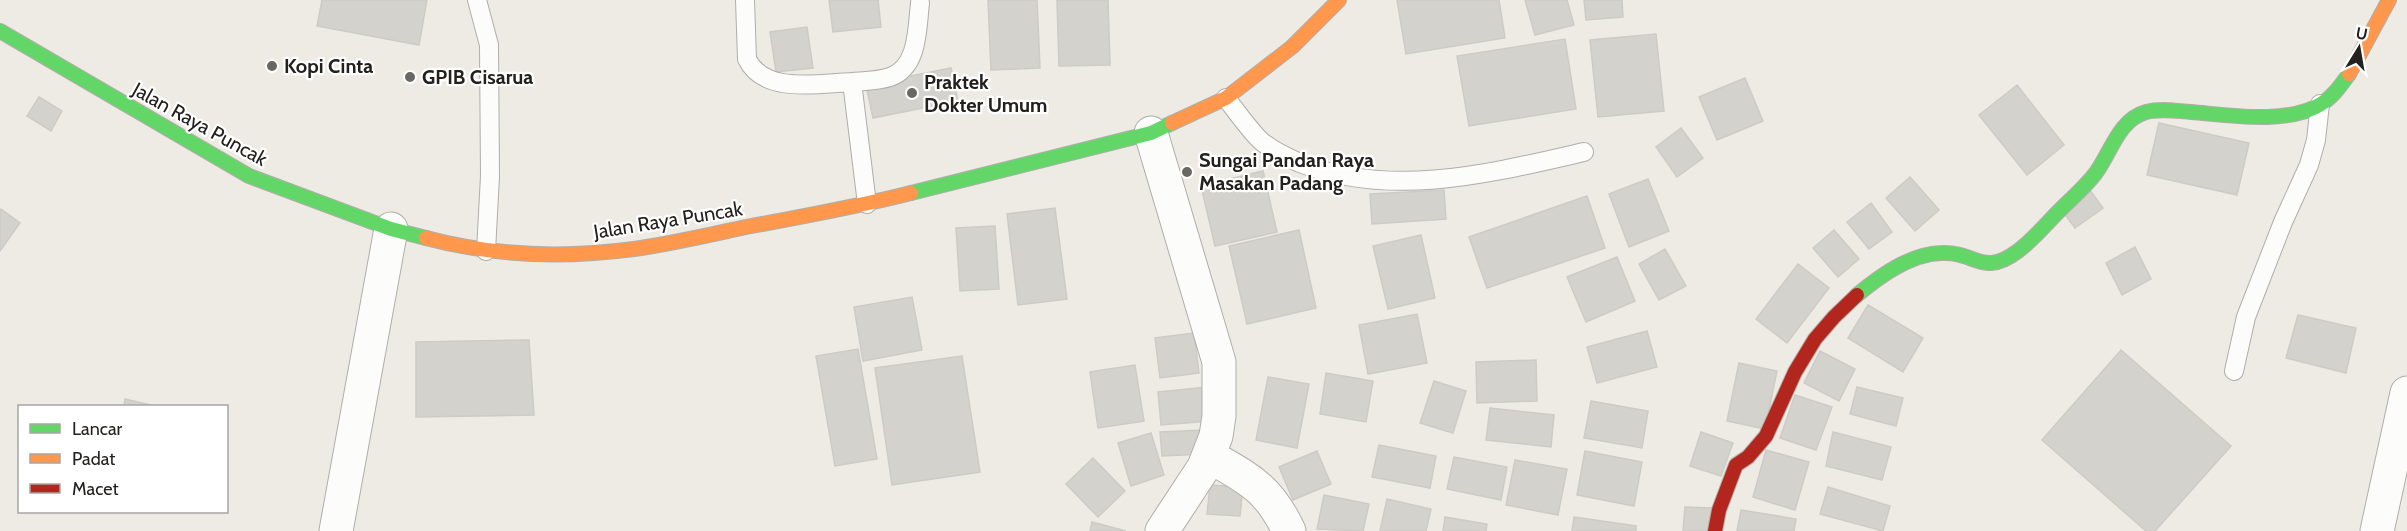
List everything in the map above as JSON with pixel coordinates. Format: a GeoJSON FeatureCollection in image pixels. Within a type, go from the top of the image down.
{"type":"FeatureCollection","features":[{"type":"Feature","properties":{"kind":"main road","name":"Jalan Raya Puncak"},"geometry":{"type":"LineString","coordinates":[[0,31],[249,176],[390,229],[459,247],[565,254],[634,249],[867,204],[1151,133],[1226,98],[1292,47],[1339,0]]}},
{"type":"Feature","properties":{"kind":"main road"},"geometry":{"type":"LineString","coordinates":[[1715,531],[1719,510],[1736,465],[1749,458],[1764,442],[1795,373],[1808,350],[1842,308],[1906,261],[1936,253],[1956,253],[1980,264],[1990,265],[2010,256],[2041,230],[2096,173],[2126,124],[2138,115],[2151,111],[2171,110],[2254,117],[2303,111],[2320,104],[2346,79],[2389,0]]}},
{"type":"Feature","properties":{"kind":"street"},"geometry":{"type":"LineString","coordinates":[[1151,133],[1219,362],[1219,416],[1216,436],[1209,456],[1186,498],[1162,531]]}},
{"type":"Feature","properties":{"kind":"street"},"geometry":{"type":"LineString","coordinates":[[337,526],[390,229]]}},
{"type":"Feature","properties":{"kind":"street"},"geometry":{"type":"LineString","coordinates":[[2377,531],[2407,393]]}},
{"type":"Feature","properties":{"kind":"street"},"geometry":{"type":"LineString","coordinates":[[1209,456],[1255,483],[1280,513],[1289,531]]}},
{"type":"Feature","properties":{"kind":"lane"},"geometry":{"type":"LineString","coordinates":[[477,0],[489,45],[490,176],[486,250]]}},
{"type":"Feature","properties":{"kind":"lane"},"geometry":{"type":"LineString","coordinates":[[745,0],[747,59],[751,67],[763,78],[798,84],[852,82],[889,77],[906,66],[916,42],[920,3]]}},
{"type":"Feature","properties":{"kind":"lane"},"geometry":{"type":"LineString","coordinates":[[852,82],[867,204]]}},
{"type":"Feature","properties":{"kind":"lane"},"geometry":{"type":"LineString","coordinates":[[1226,98],[1258,138],[1286,157],[1325,172],[1352,178],[1415,181],[1461,177],[1584,152]]}},
{"type":"Feature","properties":{"kind":"lane"},"geometry":{"type":"LineString","coordinates":[[2234,371],[2246,317],[2283,222],[2309,165],[2316,140],[2320,104]]}},
{"type":"Feature","properties":{"kind":"building"},"geometry":{"type":"Polygon","coordinates":[[[322,0],[427,0],[419,45],[317,26],[322,0]]]}},
{"type":"Feature","properties":{"kind":"building"},"geometry":{"type":"Polygon","coordinates":[[[829,0],[878,0],[881,27],[833,32],[829,0]]]}},
{"type":"Feature","properties":{"kind":"building"},"geometry":{"type":"Polygon","coordinates":[[[988,0],[1037,0],[1040,68],[991,70],[988,0]]]}},
{"type":"Feature","properties":{"kind":"building"},"geometry":{"type":"Polygon","coordinates":[[[1057,0],[1108,0],[1110,65],[1059,66],[1057,0]]]}},
{"type":"Feature","properties":{"kind":"building"},"geometry":{"type":"Polygon","coordinates":[[[1397,0],[1499,0],[1505,38],[1406,54],[1397,0]]]}},
{"type":"Feature","properties":{"kind":"building"},"geometry":{"type":"Polygon","coordinates":[[[1525,0],[1567,0],[1574,25],[1535,35],[1525,0]]]}},
{"type":"Feature","properties":{"kind":"building"},"geometry":{"type":"Polygon","coordinates":[[[1584,0],[1622,0],[1623,17],[1586,20],[1584,0]]]}},
{"type":"Feature","properties":{"kind":"building"},"geometry":{"type":"Polygon","coordinates":[[[807,27],[813,68],[776,72],[770,32],[807,27]]]}},
{"type":"Feature","properties":{"kind":"building"},"geometry":{"type":"Polygon","coordinates":[[[1656,34],[1664,111],[1598,117],[1590,40],[1656,34]]]}},
{"type":"Feature","properties":{"kind":"building"},"geometry":{"type":"Polygon","coordinates":[[[1565,39],[1576,109],[1469,126],[1457,56],[1565,39]]]}},
{"type":"Feature","properties":{"kind":"building","name":"Praktek Dokter Umum"},"geometry":{"type":"Polygon","coordinates":[[[951,68],[958,101],[873,118],[866,85],[951,68]]]}},
{"type":"Feature","properties":{"kind":"building"},"geometry":{"type":"Polygon","coordinates":[[[1745,78],[1763,121],[1717,140],[1699,97],[1745,78]]]}},
{"type":"Feature","properties":{"kind":"building"},"geometry":{"type":"Polygon","coordinates":[[[2017,85],[2064,145],[2027,175],[1979,115],[2017,85]]]}},
{"type":"Feature","properties":{"kind":"building"},"geometry":{"type":"Polygon","coordinates":[[[39,97],[62,111],[51,131],[27,116],[39,97]]]}},
{"type":"Feature","properties":{"kind":"building"},"geometry":{"type":"Polygon","coordinates":[[[2159,123],[2249,143],[2237,195],[2147,175],[2159,123]]]}},
{"type":"Feature","properties":{"kind":"building"},"geometry":{"type":"Polygon","coordinates":[[[1681,128],[1703,158],[1677,177],[1656,147],[1681,128]]]}},
{"type":"Feature","properties":{"kind":"building"},"geometry":{"type":"Polygon","coordinates":[[[1263,171],[1277,232],[1215,246],[1201,186],[1263,171]]]}},
{"type":"Feature","properties":{"kind":"building"},"geometry":{"type":"Polygon","coordinates":[[[1910,177],[1939,210],[1915,231],[1886,198],[1910,177]]]}},
{"type":"Feature","properties":{"kind":"building"},"geometry":{"type":"Polygon","coordinates":[[[1648,179],[1669,231],[1629,247],[1609,194],[1648,179]]]}},
{"type":"Feature","properties":{"kind":"building"},"geometry":{"type":"Polygon","coordinates":[[[2089,189],[2103,208],[2075,228],[2061,209],[2089,189]]]}},
{"type":"Feature","properties":{"kind":"building"},"geometry":{"type":"Polygon","coordinates":[[[1444,190],[1446,219],[1372,224],[1370,194],[1444,190]]]}},
{"type":"Feature","properties":{"kind":"building"},"geometry":{"type":"Polygon","coordinates":[[[1587,196],[1605,248],[1487,288],[1469,237],[1587,196]]]}},
{"type":"Feature","properties":{"kind":"building"},"geometry":{"type":"Polygon","coordinates":[[[1871,203],[1892,232],[1869,249],[1847,222],[1871,203]]]}},
{"type":"Feature","properties":{"kind":"building"},"geometry":{"type":"Polygon","coordinates":[[[1055,208],[1067,299],[1018,305],[1007,214],[1055,208]]]}},
{"type":"Feature","properties":{"kind":"building"},"geometry":{"type":"Polygon","coordinates":[[[0,210],[20,223],[0,251],[0,210]]]}},
{"type":"Feature","properties":{"kind":"building"},"geometry":{"type":"Polygon","coordinates":[[[995,226],[999,289],[960,291],[956,228],[995,226]]]}},
{"type":"Feature","properties":{"kind":"building"},"geometry":{"type":"Polygon","coordinates":[[[1299,230],[1316,308],[1247,324],[1229,246],[1299,230]]]}},
{"type":"Feature","properties":{"kind":"building"},"geometry":{"type":"Polygon","coordinates":[[[1834,230],[1859,259],[1838,277],[1813,248],[1834,230]]]}},
{"type":"Feature","properties":{"kind":"building"},"geometry":{"type":"Polygon","coordinates":[[[1421,235],[1435,298],[1388,309],[1373,246],[1421,235]]]}},
{"type":"Feature","properties":{"kind":"building"},"geometry":{"type":"Polygon","coordinates":[[[2135,247],[2151,279],[2122,295],[2106,263],[2135,247]]]}},
{"type":"Feature","properties":{"kind":"building"},"geometry":{"type":"Polygon","coordinates":[[[1665,249],[1686,286],[1659,300],[1639,264],[1665,249]]]}},
{"type":"Feature","properties":{"kind":"building"},"geometry":{"type":"Polygon","coordinates":[[[1617,257],[1635,301],[1586,322],[1567,277],[1617,257]]]}},
{"type":"Feature","properties":{"kind":"building"},"geometry":{"type":"Polygon","coordinates":[[[1798,264],[1829,288],[1787,343],[1756,319],[1798,264]]]}},
{"type":"Feature","properties":{"kind":"building"},"geometry":{"type":"Polygon","coordinates":[[[912,297],[922,350],[863,361],[854,307],[912,297]]]}},
{"type":"Feature","properties":{"kind":"building"},"geometry":{"type":"Polygon","coordinates":[[[1868,305],[1923,338],[1903,372],[1848,338],[1868,305]]]}},
{"type":"Feature","properties":{"kind":"building"},"geometry":{"type":"Polygon","coordinates":[[[1417,314],[1427,363],[1368,374],[1359,325],[1417,314]]]}},
{"type":"Feature","properties":{"kind":"building"},"geometry":{"type":"Polygon","coordinates":[[[2298,315],[2356,328],[2346,373],[2286,358],[2298,315]]]}},
{"type":"Feature","properties":{"kind":"building"},"geometry":{"type":"Polygon","coordinates":[[[1647,331],[1657,367],[1597,383],[1587,347],[1647,331]]]}},
{"type":"Feature","properties":{"kind":"building"},"geometry":{"type":"Polygon","coordinates":[[[1194,333],[1199,373],[1160,378],[1155,338],[1194,333]]]}},
{"type":"Feature","properties":{"kind":"building"},"geometry":{"type":"Polygon","coordinates":[[[529,340],[534,415],[416,417],[416,342],[529,340]]]}},
{"type":"Feature","properties":{"kind":"building"},"geometry":{"type":"Polygon","coordinates":[[[858,349],[877,459],[835,466],[816,356],[858,349]]]}},
{"type":"Feature","properties":{"kind":"building"},"geometry":{"type":"Polygon","coordinates":[[[2121,350],[2231,446],[2155,531],[2146,531],[2042,440],[2121,350]]]}},
{"type":"Feature","properties":{"kind":"building"},"geometry":{"type":"Polygon","coordinates":[[[1820,351],[1855,369],[1839,401],[1804,383],[1820,351]]]}},
{"type":"Feature","properties":{"kind":"building"},"geometry":{"type":"Polygon","coordinates":[[[962,356],[980,472],[892,485],[875,368],[962,356]]]}},
{"type":"Feature","properties":{"kind":"building"},"geometry":{"type":"Polygon","coordinates":[[[1536,360],[1537,401],[1477,403],[1476,362],[1536,360]]]}},
{"type":"Feature","properties":{"kind":"building"},"geometry":{"type":"Polygon","coordinates":[[[1739,363],[1777,371],[1765,429],[1727,421],[1739,363]]]}},
{"type":"Feature","properties":{"kind":"building"},"geometry":{"type":"Polygon","coordinates":[[[1135,365],[1144,421],[1098,428],[1090,372],[1135,365]]]}},
{"type":"Feature","properties":{"kind":"building"},"geometry":{"type":"Polygon","coordinates":[[[1326,373],[1373,381],[1366,422],[1320,414],[1326,373]]]}},
{"type":"Feature","properties":{"kind":"building"},"geometry":{"type":"Polygon","coordinates":[[[1268,377],[1309,384],[1297,448],[1256,440],[1268,377]]]}},
{"type":"Feature","properties":{"kind":"building"},"geometry":{"type":"Polygon","coordinates":[[[1434,381],[1466,391],[1453,433],[1420,423],[1434,381]]]}},
{"type":"Feature","properties":{"kind":"building"},"geometry":{"type":"Polygon","coordinates":[[[1207,387],[1210,421],[1161,425],[1158,392],[1207,387]]]}},
{"type":"Feature","properties":{"kind":"building"},"geometry":{"type":"Polygon","coordinates":[[[1857,387],[1903,398],[1896,426],[1850,414],[1857,387]]]}},
{"type":"Feature","properties":{"kind":"building"},"geometry":{"type":"Polygon","coordinates":[[[1795,395],[1832,407],[1816,450],[1780,438],[1795,395]]]}},
{"type":"Feature","properties":{"kind":"building"},"geometry":{"type":"Polygon","coordinates":[[[125,399],[151,405],[124,405],[125,399]]]}},
{"type":"Feature","properties":{"kind":"building"},"geometry":{"type":"Polygon","coordinates":[[[1591,401],[1648,411],[1642,448],[1584,438],[1591,401]]]}},
{"type":"Feature","properties":{"kind":"building"},"geometry":{"type":"Polygon","coordinates":[[[1490,408],[1554,415],[1551,447],[1486,440],[1490,408]]]}},
{"type":"Feature","properties":{"kind":"building"},"geometry":{"type":"Polygon","coordinates":[[[1203,430],[1204,454],[1162,456],[1160,432],[1203,430]]]}},
{"type":"Feature","properties":{"kind":"building"},"geometry":{"type":"Polygon","coordinates":[[[1701,432],[1733,443],[1721,476],[1690,466],[1701,432]]]}},
{"type":"Feature","properties":{"kind":"building"},"geometry":{"type":"Polygon","coordinates":[[[1833,432],[1891,447],[1882,480],[1826,466],[1833,432]]]}},
{"type":"Feature","properties":{"kind":"building"},"geometry":{"type":"Polygon","coordinates":[[[1151,433],[1164,475],[1131,486],[1118,443],[1151,433]]]}},
{"type":"Feature","properties":{"kind":"building"},"geometry":{"type":"Polygon","coordinates":[[[1379,445],[1436,456],[1430,488],[1372,477],[1379,445]]]}},
{"type":"Feature","properties":{"kind":"building"},"geometry":{"type":"Polygon","coordinates":[[[1766,450],[1809,462],[1795,510],[1753,497],[1766,450]]]}},
{"type":"Feature","properties":{"kind":"building"},"geometry":{"type":"Polygon","coordinates":[[[1317,451],[1331,484],[1293,500],[1279,467],[1317,451]]]}},
{"type":"Feature","properties":{"kind":"building"},"geometry":{"type":"Polygon","coordinates":[[[1585,451],[1642,462],[1634,506],[1577,495],[1585,451]]]}},
{"type":"Feature","properties":{"kind":"building"},"geometry":{"type":"Polygon","coordinates":[[[1454,457],[1507,467],[1501,500],[1447,489],[1454,457]]]}},
{"type":"Feature","properties":{"kind":"building"},"geometry":{"type":"Polygon","coordinates":[[[1093,458],[1125,491],[1098,517],[1066,484],[1093,458]]]}},
{"type":"Feature","properties":{"kind":"building"},"geometry":{"type":"Polygon","coordinates":[[[1515,460],[1567,469],[1558,515],[1506,505],[1515,460]]]}},
{"type":"Feature","properties":{"kind":"building"},"geometry":{"type":"Polygon","coordinates":[[[1210,485],[1243,487],[1240,516],[1207,514],[1210,485]]]}},
{"type":"Feature","properties":{"kind":"building"},"geometry":{"type":"Polygon","coordinates":[[[1828,487],[1890,506],[1883,531],[1820,514],[1828,487]]]}},
{"type":"Feature","properties":{"kind":"building"},"geometry":{"type":"Polygon","coordinates":[[[1324,495],[1369,504],[1363,531],[1317,529],[1324,495]]]}},
{"type":"Feature","properties":{"kind":"building"},"geometry":{"type":"Polygon","coordinates":[[[1387,499],[1431,509],[1426,531],[1380,531],[1387,499]]]}},
{"type":"Feature","properties":{"kind":"building"},"geometry":{"type":"Polygon","coordinates":[[[1685,507],[1712,508],[1710,531],[1683,531],[1685,507]]]}},
{"type":"Feature","properties":{"kind":"building"},"geometry":{"type":"Polygon","coordinates":[[[1741,510],[1796,519],[1794,531],[1737,531],[1741,510]]]}},
{"type":"Feature","properties":{"kind":"building"},"geometry":{"type":"Polygon","coordinates":[[[1445,517],[1487,524],[1486,531],[1443,531],[1445,517]]]}},
{"type":"Feature","properties":{"kind":"building"},"geometry":{"type":"Polygon","coordinates":[[[1574,517],[1636,526],[1636,531],[1572,531],[1574,517]]]}},
{"type":"Feature","properties":{"kind":"building"},"geometry":{"type":"Polygon","coordinates":[[[1092,522],[1126,531],[1090,531],[1092,522]]]}},
{"type":"Feature","properties":{"kind":"traffic: fast"},"geometry":{"type":"LineString","coordinates":[[0,31],[249,176],[391,229],[426,238]]}},
{"type":"Feature","properties":{"kind":"traffic: fast"},"geometry":{"type":"LineString","coordinates":[[1857,295],[1896,267],[1929,254],[1953,253],[1987,263],[2006,259],[2035,236],[2091,179],[2116,138],[2128,122],[2136,116],[2162,110],[2258,117],[2292,115],[2321,104],[2349,74]]}},
{"type":"Feature","properties":{"kind":"traffic: fast"},"geometry":{"type":"LineString","coordinates":[[911,193],[1151,133],[1172,123]]}},
{"type":"Feature","properties":{"kind":"traffic: slow"},"geometry":{"type":"LineString","coordinates":[[1172,123],[1226,98],[1292,47],[1339,0]]}},
{"type":"Feature","properties":{"kind":"traffic: slow"},"geometry":{"type":"LineString","coordinates":[[2349,74],[2389,0]]}},
{"type":"Feature","properties":{"kind":"traffic: slow"},"geometry":{"type":"LineString","coordinates":[[426,238],[503,252],[530,254],[608,252],[676,242],[911,193]]}},
{"type":"Feature","properties":{"kind":"traffic: jam"},"geometry":{"type":"LineString","coordinates":[[1715,531],[1719,510],[1736,465],[1748,457],[1766,436],[1795,372],[1815,339],[1857,295]]}},
{"type":"Feature","properties":{"kind":"place","name":"Kopi Cinta"},"geometry":{"type":"Point","coordinates":[272,66]}},
{"type":"Feature","properties":{"kind":"place","name":"GPIB Cisarua"},"geometry":{"type":"Point","coordinates":[410,77]}},
{"type":"Feature","properties":{"kind":"place","name":"Praktek Dokter Umum"},"geometry":{"type":"Point","coordinates":[912,93]}},
{"type":"Feature","properties":{"kind":"place","name":"Sungai Pandan Raya Masakan Padang"},"geometry":{"type":"Point","coordinates":[1187,172]}}]}
